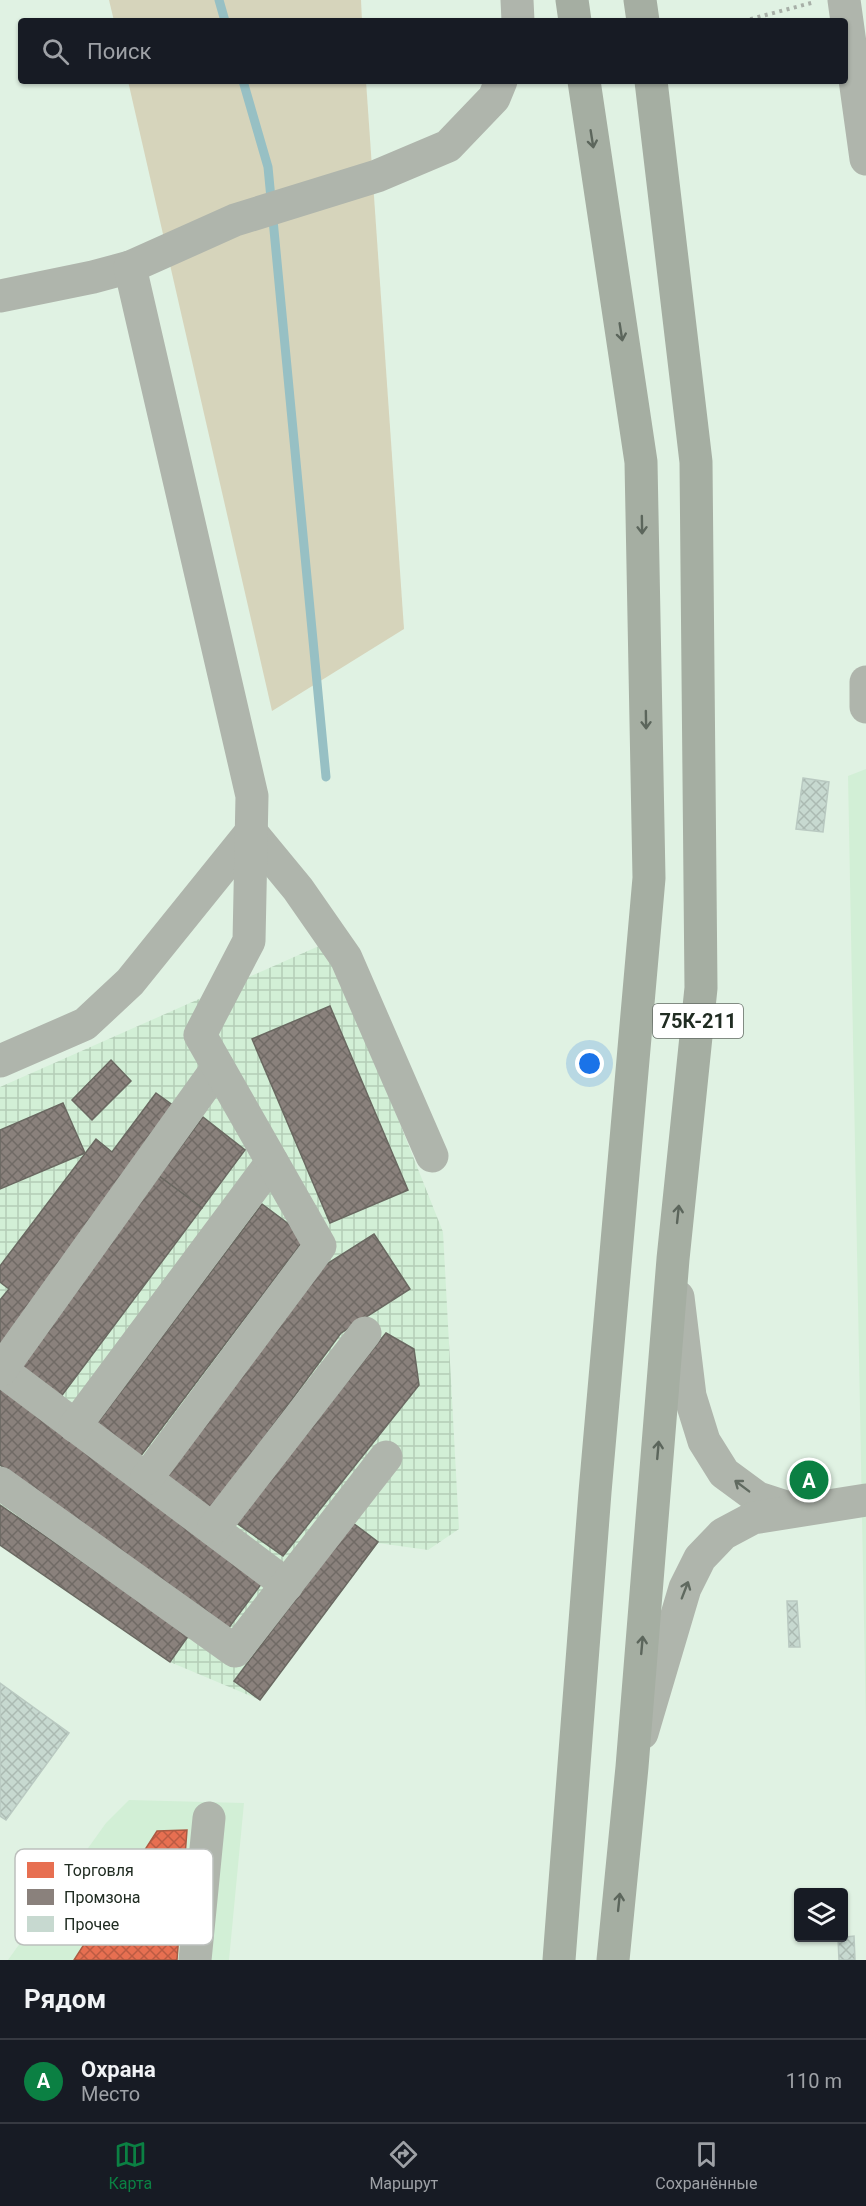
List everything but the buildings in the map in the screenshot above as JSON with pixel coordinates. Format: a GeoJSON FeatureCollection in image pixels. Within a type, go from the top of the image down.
{"type":"FeatureCollection","features":[{"type":"Feature","properties":{"kind":"main road"},"geometry":{"type":"LineString","coordinates":[[572,0],[575,18]]}},
{"type":"Feature","properties":{"kind":"main road"},"geometry":{"type":"LineString","coordinates":[[640,0],[643,18]]}},
{"type":"Feature","properties":{"kind":"main road"},"geometry":{"type":"LineString","coordinates":[[559,1960],[595,1492],[649,878],[641,462],[584,84]]}},
{"type":"Feature","properties":{"kind":"main road","name":"75К-211"},"geometry":{"type":"LineString","coordinates":[[613,1960],[632,1767],[673,1259],[701,988],[696,462],[651,84]]}},
{"type":"Feature","properties":{"kind":"lane"},"geometry":{"type":"LineString","coordinates":[[517,0],[518,18]]}},
{"type":"Feature","properties":{"kind":"lane"},"geometry":{"type":"LineString","coordinates":[[844,0],[846,18]]}},
{"type":"Feature","properties":{"kind":"lane"},"geometry":{"type":"LineString","coordinates":[[848,29],[866,159]]}},
{"type":"Feature","properties":{"kind":"lane"},"geometry":{"type":"LineString","coordinates":[[0,296],[130,267],[234,220],[378,176],[448,147],[494,98],[500,84]]}},
{"type":"Feature","properties":{"kind":"lane"},"geometry":{"type":"LineString","coordinates":[[130,267],[252,796],[249,941],[200,1035],[320,1246],[146,1479]]}},
{"type":"Feature","properties":{"kind":"lane"},"geometry":{"type":"LineString","coordinates":[[866,682],[866,707]]}},
{"type":"Feature","properties":{"kind":"lane"},"geometry":{"type":"LineString","coordinates":[[0,1061],[85,1024],[130,982],[250,832]]}},
{"type":"Feature","properties":{"kind":"lane"},"geometry":{"type":"LineString","coordinates":[[250,832],[298,889],[346,958],[432,1156]]}},
{"type":"Feature","properties":{"kind":"lane"},"geometry":{"type":"LineString","coordinates":[[218,1067],[1,1370],[287,1585]]}},
{"type":"Feature","properties":{"kind":"lane"},"geometry":{"type":"LineString","coordinates":[[75,1426],[272,1162]]}},
{"type":"Feature","properties":{"kind":"lane"},"geometry":{"type":"LineString","coordinates":[[673,1259],[690,1396],[704,1442],[724,1473],[732,1479],[758,1498],[795,1510]]}},
{"type":"Feature","properties":{"kind":"lane"},"geometry":{"type":"LineString","coordinates":[[213,1529],[366,1333]]}},
{"type":"Feature","properties":{"kind":"lane"},"geometry":{"type":"LineString","coordinates":[[0,1483],[235,1651],[386,1457]]}},
{"type":"Feature","properties":{"kind":"lane"},"geometry":{"type":"LineString","coordinates":[[632,1767],[685,1588],[700,1558],[723,1534],[753,1518],[866,1500]]}},
{"type":"Feature","properties":{"kind":"lane"},"geometry":{"type":"LineString","coordinates":[[206,1849],[209,1818]]}},
{"type":"Feature","properties":{"kind":"lane"},"geometry":{"type":"LineString","coordinates":[[195,1960],[196,1945]]}},
{"type":"Feature","properties":{"kind":"path"},"geometry":{"type":"LineString","coordinates":[[754,18],[821,0]]}},
{"type":"Feature","properties":{"kind":"shaded area"},"geometry":{"type":"Polygon","coordinates":[[[109,0],[361,0],[362,18],[113,18],[109,0]]]}},
{"type":"Feature","properties":{"kind":"shaded area"},"geometry":{"type":"Polygon","coordinates":[[[129,84],[366,84],[404,629],[272,711],[129,84]]]}},
{"type":"Feature","properties":{"kind":"shaded area"},"geometry":{"type":"Polygon","coordinates":[[[866,769],[866,1728],[848,776],[866,769]]]}},
{"type":"Feature","properties":{"kind":"shaded area"},"geometry":{"type":"Polygon","coordinates":[[[328,942],[443,1232],[459,1529],[428,1550],[378,1543],[260,1700],[170,1662],[0,1545],[0,1087],[328,942]]]}},
{"type":"Feature","properties":{"kind":"shaded area"},"geometry":{"type":"Polygon","coordinates":[[[129,1800],[244,1803],[229,1960],[8,1960],[19,1945],[213,1945],[213,1849],[87,1849],[106,1823],[129,1800]]]}},
{"type":"Feature","properties":{"kind":"waterway"},"geometry":{"type":"LineString","coordinates":[[219,0],[224,18]]}},
{"type":"Feature","properties":{"kind":"waterway"},"geometry":{"type":"LineString","coordinates":[[244,84],[268,167],[326,777]]}},
{"type":"Feature","properties":{"kind":"place","name":"Охрана"},"geometry":{"type":"Point","coordinates":[809,1480]}}]}
